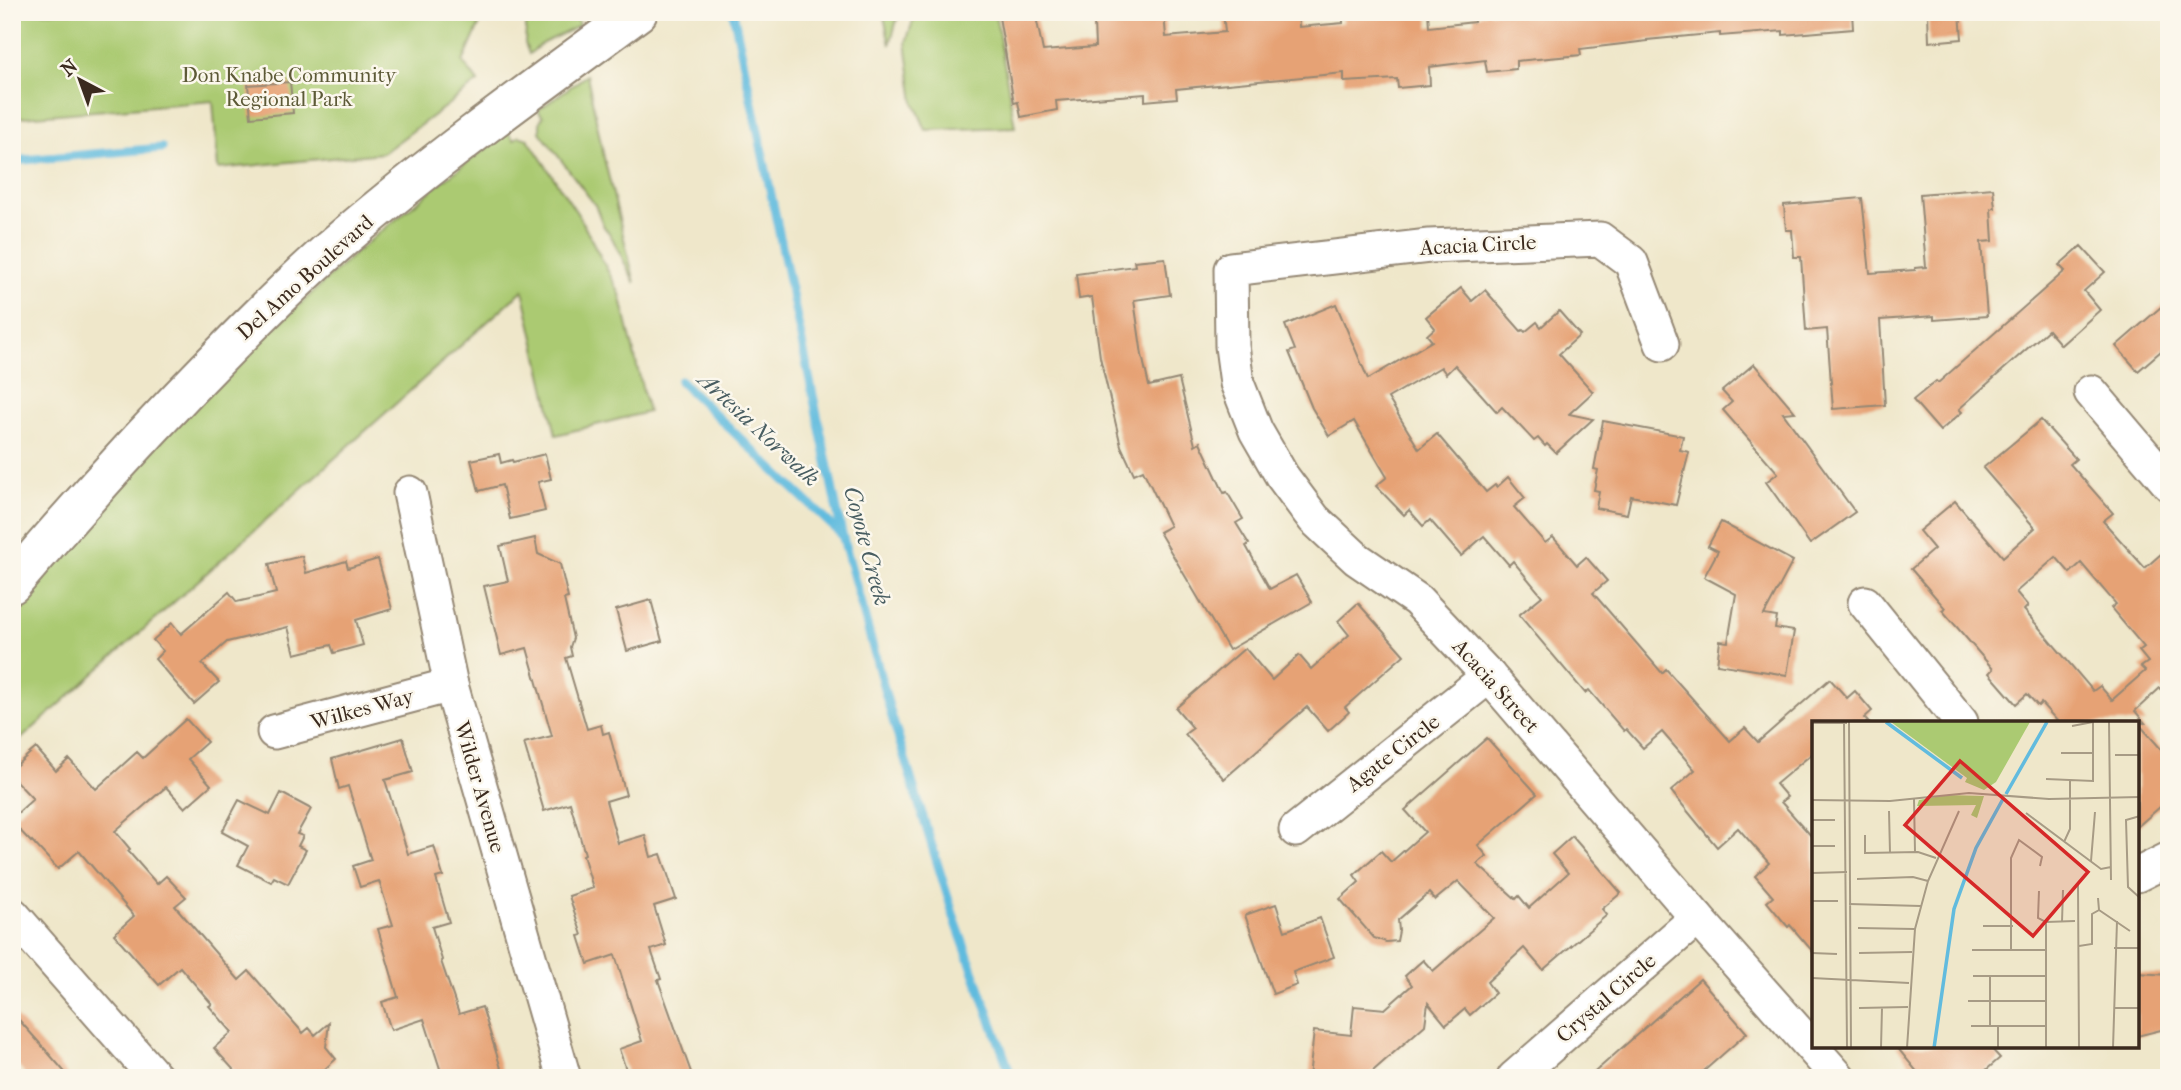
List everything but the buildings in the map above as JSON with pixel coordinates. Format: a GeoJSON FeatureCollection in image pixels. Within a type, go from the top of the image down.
{"type":"FeatureCollection","features":[{"type":"Feature","properties":{"kind":"main road","name":"Del Amo Boulevard"},"geometry":{"type":"LineString","coordinates":[[12,584],[117,463],[263,312],[347,234],[638,12]]}},
{"type":"Feature","properties":{"kind":"street","name":"Acacia Circle"},"geometry":{"type":"LineString","coordinates":[[1231,269],[1429,246],[1600,239],[1631,262],[1662,344]]}},
{"type":"Feature","properties":{"kind":"street","name":"Acacia Street"},"geometry":{"type":"LineString","coordinates":[[1231,269],[1232,346],[1237,383],[1256,431],[1282,476],[1314,519],[1357,559],[1417,600],[1489,676],[1812,1048]]}},
{"type":"Feature","properties":{"kind":"street"},"geometry":{"type":"LineString","coordinates":[[2091,392],[2169,484]]}},
{"type":"Feature","properties":{"kind":"street","name":"Wilder Avenue"},"geometry":{"type":"LineString","coordinates":[[410,492],[451,685],[564,1078]]}},
{"type":"Feature","properties":{"kind":"street"},"geometry":{"type":"LineString","coordinates":[[1865,603],[1959,721]]}},
{"type":"Feature","properties":{"kind":"street","name":"Agate Circle"},"geometry":{"type":"LineString","coordinates":[[1296,830],[1489,676]]}},
{"type":"Feature","properties":{"kind":"street","name":"Wilkes Way"},"geometry":{"type":"LineString","coordinates":[[274,733],[451,685]]}},
{"type":"Feature","properties":{"kind":"street"},"geometry":{"type":"LineString","coordinates":[[2139,874],[2169,859]]}},
{"type":"Feature","properties":{"kind":"street"},"geometry":{"type":"LineString","coordinates":[[12,914],[156,1078]]}},
{"type":"Feature","properties":{"kind":"street","name":"Crystal Circle"},"geometry":{"type":"LineString","coordinates":[[1514,1078],[1697,918]]}},
{"type":"Feature","properties":{"kind":"street","name":"Acacia Street"},"geometry":{"type":"LineString","coordinates":[[1812,1048],[1839,1078]]}},
{"type":"Feature","properties":{"kind":"green space","name":"Don Knabe Community Regional Park"},"geometry":{"type":"Polygon","coordinates":[[[12,12],[485,12],[463,62],[478,82],[383,153],[218,169],[213,101],[12,118],[12,12]]]}},
{"type":"Feature","properties":{"kind":"green space"},"geometry":{"type":"Polygon","coordinates":[[[527,12],[575,12],[579,26],[543,43],[529,54],[525,43],[527,12]]]}},
{"type":"Feature","properties":{"kind":"green space"},"geometry":{"type":"Polygon","coordinates":[[[883,12],[899,12],[890,45],[883,12]]]}},
{"type":"Feature","properties":{"kind":"green space"},"geometry":{"type":"Polygon","coordinates":[[[916,12],[995,12],[1015,127],[926,130],[914,102],[906,42],[916,12]]]}},
{"type":"Feature","properties":{"kind":"green space"},"geometry":{"type":"Polygon","coordinates":[[[587,75],[635,283],[595,205],[540,132],[540,121],[543,117],[538,110],[587,75]]]}},
{"type":"Feature","properties":{"kind":"green space"},"geometry":{"type":"Polygon","coordinates":[[[508,132],[514,140],[519,136],[528,139],[579,216],[620,294],[648,412],[556,435],[523,290],[12,747],[12,617],[66,550],[153,448],[236,364],[356,252],[508,132]]]}},
{"type":"Feature","properties":{"kind":"waterway","name":"Coyote Creek"},"geometry":{"type":"LineString","coordinates":[[733,12],[842,534],[891,714],[955,920],[1012,1078]]}},
{"type":"Feature","properties":{"kind":"waterway","name":"Artesia Norwalk"},"geometry":{"type":"LineString","coordinates":[[12,161],[162,148]]}},
{"type":"Feature","properties":{"kind":"waterway","name":"Artesia Norwalk"},"geometry":{"type":"LineString","coordinates":[[680,381],[841,534]]}}]}
